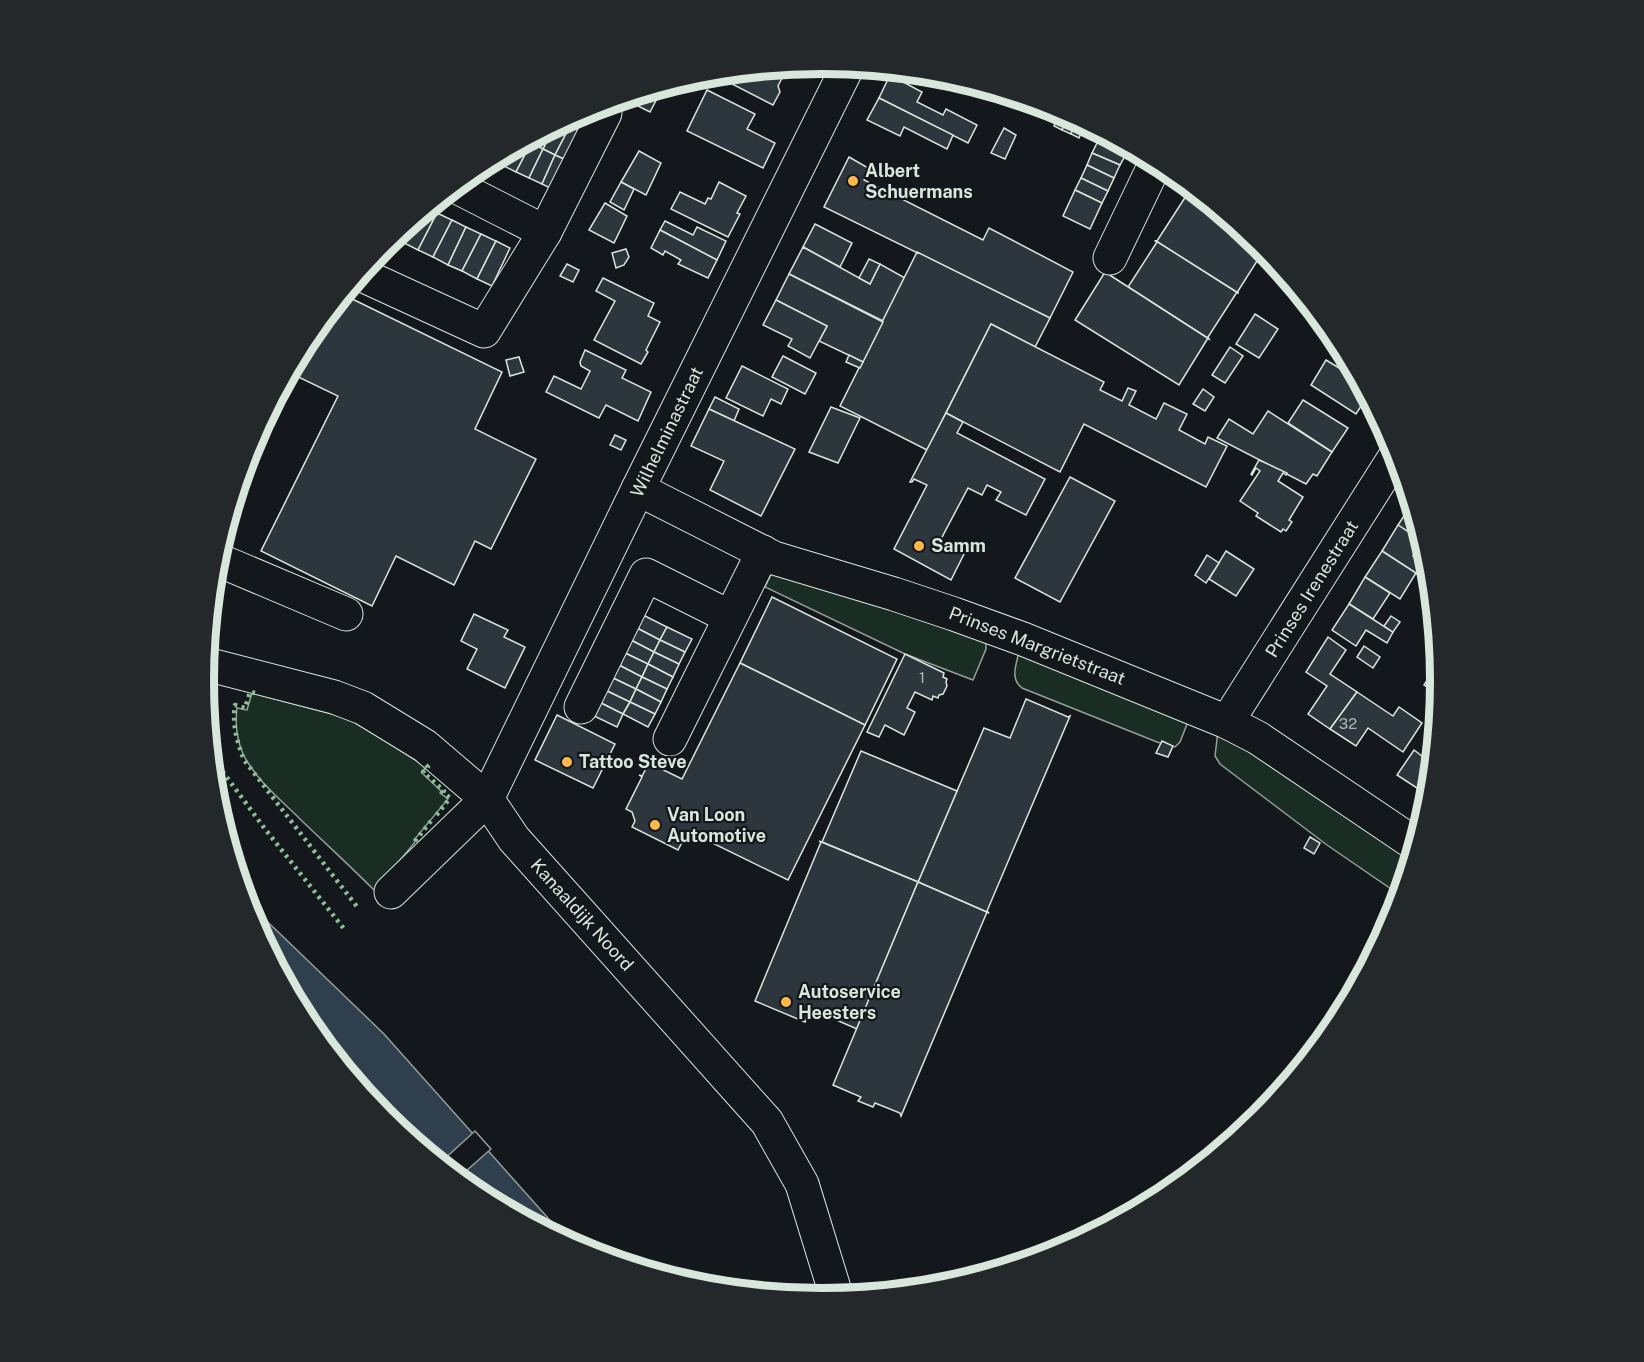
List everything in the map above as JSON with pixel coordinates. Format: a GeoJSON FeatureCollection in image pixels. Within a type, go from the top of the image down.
{"type":"FeatureCollection","features":[{"type":"Feature","properties":{"kind":"street","name":"Wilhelminastraat"},"geometry":{"type":"LineString","coordinates":[[391,892],[487,799],[638,489],[845,75]]}},
{"type":"Feature","properties":{"kind":"street"},"geometry":{"type":"LineString","coordinates":[[367,277],[484,331],[545,232],[604,115]]}},
{"type":"Feature","properties":{"kind":"street"},"geometry":{"type":"LineString","coordinates":[[1110,258],[1152,171]]}},
{"type":"Feature","properties":{"kind":"street"},"geometry":{"type":"LineString","coordinates":[[464,191],[545,232]]}},
{"type":"Feature","properties":{"kind":"street","name":"Prinses Irenestraat"},"geometry":{"type":"LineString","coordinates":[[1227,722],[1389,466]]}},
{"type":"Feature","properties":{"kind":"street","name":"Prinses Margrietstraat"},"geometry":{"type":"LineString","coordinates":[[638,489],[774,558],[944,610],[1023,639],[1227,722],[1258,738],[1408,840]]}},
{"type":"Feature","properties":{"kind":"street"},"geometry":{"type":"LineString","coordinates":[[670,740],[763,552]]}},
{"type":"Feature","properties":{"kind":"street"},"geometry":{"type":"LineString","coordinates":[[226,563],[346,614]]}},
{"type":"Feature","properties":{"kind":"street"},"geometry":{"type":"LineString","coordinates":[[581,707],[646,575],[730,617]]}},
{"type":"Feature","properties":{"kind":"street"},"geometry":{"type":"LineString","coordinates":[[560,650],[599,669]]}},
{"type":"Feature","properties":{"kind":"street","name":"Kanaaldijk Noord"},"geometry":{"type":"LineString","coordinates":[[215,666],[334,696],[363,708],[425,746],[487,799],[514,839],[767,1122],[802,1184],[834,1288]]}},
{"type":"Feature","properties":{"kind":"green space"},"geometry":{"type":"Polygon","coordinates":[[[773,570],[986,642],[986,649],[973,680],[905,654],[765,587],[773,570]]]}},
{"type":"Feature","properties":{"kind":"green space"},"geometry":{"type":"Polygon","coordinates":[[[1019,652],[1189,719],[1180,742],[1175,747],[1157,742],[1022,688],[1015,676],[1019,652]]]}},
{"type":"Feature","properties":{"kind":"green space"},"geometry":{"type":"Polygon","coordinates":[[[252,693],[347,718],[426,767],[422,773],[448,799],[375,891],[269,789],[248,763],[239,743],[236,714],[237,708],[247,710],[252,693]]]}},
{"type":"Feature","properties":{"kind":"green space"},"geometry":{"type":"Polygon","coordinates":[[[1218,731],[1403,856],[1392,889],[1327,845],[1220,764],[1215,756],[1218,731]]]}},
{"type":"Feature","properties":{"kind":"water"},"geometry":{"type":"Polygon","coordinates":[[[263,917],[384,1034],[556,1227],[484,1186],[421,1138],[392,1111],[365,1082],[317,1019],[277,950],[263,917]]]}},
{"type":"Feature","properties":{"kind":"pier"},"geometry":{"type":"Polygon","coordinates":[[[475,1131],[491,1149],[465,1172],[446,1158],[475,1131]]]}},
{"type":"Feature","properties":{"kind":"building"},"geometry":{"type":"Polygon","coordinates":[[[784,75],[778,86],[780,92],[773,105],[732,84],[734,80],[784,75]]]}},
{"type":"Feature","properties":{"kind":"building"},"geometry":{"type":"Polygon","coordinates":[[[889,78],[897,79],[922,92],[917,102],[943,115],[946,109],[977,125],[968,143],[879,98],[889,78]]]}},
{"type":"Feature","properties":{"kind":"building"},"geometry":{"type":"Polygon","coordinates":[[[707,90],[755,114],[747,129],[775,143],[763,168],[687,131],[707,90]]]}},
{"type":"Feature","properties":{"kind":"building"},"geometry":{"type":"Polygon","coordinates":[[[658,96],[650,112],[634,104],[658,96]]]}},
{"type":"Feature","properties":{"kind":"building"},"geometry":{"type":"Polygon","coordinates":[[[879,98],[953,135],[947,149],[904,127],[900,136],[867,120],[879,98]]]}},
{"type":"Feature","properties":{"kind":"building"},"geometry":{"type":"Polygon","coordinates":[[[1056,121],[1065,125],[1062,130],[1054,126],[1056,121]]]}},
{"type":"Feature","properties":{"kind":"building"},"geometry":{"type":"Polygon","coordinates":[[[1065,125],[1073,128],[1071,134],[1062,130],[1065,125]]]}},
{"type":"Feature","properties":{"kind":"building"},"geometry":{"type":"Polygon","coordinates":[[[573,127],[582,132],[568,161],[555,155],[568,129],[573,127]]]}},
{"type":"Feature","properties":{"kind":"building"},"geometry":{"type":"Polygon","coordinates":[[[1004,128],[1016,135],[1005,159],[991,153],[1004,128]]]}},
{"type":"Feature","properties":{"kind":"building"},"geometry":{"type":"Polygon","coordinates":[[[1073,128],[1082,132],[1079,138],[1071,134],[1073,128]]]}},
{"type":"Feature","properties":{"kind":"building"},"geometry":{"type":"Polygon","coordinates":[[[568,129],[555,155],[543,149],[548,139],[568,129]]]}},
{"type":"Feature","properties":{"kind":"building"},"geometry":{"type":"Polygon","coordinates":[[[548,139],[543,149],[536,145],[548,139]]]}},
{"type":"Feature","properties":{"kind":"building"},"geometry":{"type":"Polygon","coordinates":[[[1098,141],[1126,155],[1120,165],[1092,153],[1098,141]]]}},
{"type":"Feature","properties":{"kind":"building"},"geometry":{"type":"Polygon","coordinates":[[[536,145],[543,149],[529,178],[516,172],[527,150],[536,145]]]}},
{"type":"Feature","properties":{"kind":"building"},"geometry":{"type":"Polygon","coordinates":[[[543,149],[555,155],[542,184],[529,178],[543,149]]]}},
{"type":"Feature","properties":{"kind":"building"},"geometry":{"type":"Polygon","coordinates":[[[527,150],[516,172],[504,166],[506,163],[527,150]]]}},
{"type":"Feature","properties":{"kind":"building"},"geometry":{"type":"Polygon","coordinates":[[[639,151],[661,163],[646,195],[621,182],[639,151]]]}},
{"type":"Feature","properties":{"kind":"building"},"geometry":{"type":"Polygon","coordinates":[[[1092,153],[1120,165],[1114,178],[1087,165],[1092,153]]]}},
{"type":"Feature","properties":{"kind":"building"},"geometry":{"type":"Polygon","coordinates":[[[555,155],[568,161],[554,190],[542,184],[555,155]]]}},
{"type":"Feature","properties":{"kind":"building"},"geometry":{"type":"Polygon","coordinates":[[[849,157],[870,169],[864,180],[983,240],[989,228],[1073,272],[1050,318],[824,207],[849,157]]]}},
{"type":"Feature","properties":{"kind":"building"},"geometry":{"type":"Polygon","coordinates":[[[1087,165],[1114,178],[1108,191],[1081,178],[1087,165]]]}},
{"type":"Feature","properties":{"kind":"building"},"geometry":{"type":"Polygon","coordinates":[[[1081,178],[1108,191],[1102,203],[1075,190],[1081,178]]]}},
{"type":"Feature","properties":{"kind":"building"},"geometry":{"type":"Polygon","coordinates":[[[621,182],[634,189],[624,210],[610,202],[621,182]]]}},
{"type":"Feature","properties":{"kind":"building"},"geometry":{"type":"Polygon","coordinates":[[[719,182],[746,196],[728,237],[671,209],[680,192],[705,204],[708,198],[711,199],[719,182]]]}},
{"type":"Feature","properties":{"kind":"building"},"geometry":{"type":"Polygon","coordinates":[[[1075,190],[1102,203],[1090,229],[1063,216],[1075,190]]]}},
{"type":"Feature","properties":{"kind":"building"},"geometry":{"type":"Polygon","coordinates":[[[1186,196],[1223,224],[1259,258],[1238,293],[1156,241],[1186,196]]]}},
{"type":"Feature","properties":{"kind":"building"},"geometry":{"type":"Polygon","coordinates":[[[605,203],[627,216],[614,243],[589,230],[605,203]]]}},
{"type":"Feature","properties":{"kind":"building"},"geometry":{"type":"Polygon","coordinates":[[[437,213],[418,250],[404,243],[421,224],[437,213]]]}},
{"type":"Feature","properties":{"kind":"building"},"geometry":{"type":"Polygon","coordinates":[[[437,213],[452,220],[433,257],[418,250],[437,213]]]}},
{"type":"Feature","properties":{"kind":"building"},"geometry":{"type":"Polygon","coordinates":[[[452,220],[466,227],[448,265],[433,257],[452,220]]]}},
{"type":"Feature","properties":{"kind":"building"},"geometry":{"type":"Polygon","coordinates":[[[665,221],[693,235],[697,227],[726,241],[717,260],[660,230],[665,221]]]}},
{"type":"Feature","properties":{"kind":"building"},"geometry":{"type":"Polygon","coordinates":[[[815,224],[852,243],[840,267],[803,247],[815,224]]]}},
{"type":"Feature","properties":{"kind":"building"},"geometry":{"type":"Polygon","coordinates":[[[466,227],[481,234],[462,271],[448,265],[466,227]]]}},
{"type":"Feature","properties":{"kind":"building"},"geometry":{"type":"Polygon","coordinates":[[[660,230],[717,260],[708,278],[678,264],[681,260],[665,251],[663,255],[651,248],[660,230]]]}},
{"type":"Feature","properties":{"kind":"building"},"geometry":{"type":"Polygon","coordinates":[[[481,234],[496,241],[477,279],[462,271],[481,234]]]}},
{"type":"Feature","properties":{"kind":"building"},"geometry":{"type":"Polygon","coordinates":[[[496,241],[510,248],[492,286],[477,279],[496,241]]]}},
{"type":"Feature","properties":{"kind":"building"},"geometry":{"type":"Polygon","coordinates":[[[1156,241],[1237,292],[1208,337],[1209,339],[1128,287],[1157,242],[1156,241]]]}},
{"type":"Feature","properties":{"kind":"building"},"geometry":{"type":"Polygon","coordinates":[[[803,247],[870,284],[880,264],[905,278],[883,321],[789,274],[803,247]]]}},
{"type":"Feature","properties":{"kind":"building"},"geometry":{"type":"Polygon","coordinates":[[[626,249],[629,257],[624,265],[616,268],[612,253],[626,249]]]}},
{"type":"Feature","properties":{"kind":"building"},"geometry":{"type":"Polygon","coordinates":[[[917,252],[1050,318],[1035,347],[991,324],[927,450],[840,406],[917,252]]]}},
{"type":"Feature","properties":{"kind":"building"},"geometry":{"type":"Polygon","coordinates":[[[869,259],[880,264],[870,284],[859,278],[869,259]]]}},
{"type":"Feature","properties":{"kind":"building"},"geometry":{"type":"Polygon","coordinates":[[[567,264],[579,270],[573,282],[560,276],[567,264]]]}},
{"type":"Feature","properties":{"kind":"building"},"geometry":{"type":"Polygon","coordinates":[[[1105,272],[1208,338],[1179,385],[1075,320],[1105,272]]]}},
{"type":"Feature","properties":{"kind":"building"},"geometry":{"type":"Polygon","coordinates":[[[789,274],[883,322],[863,362],[819,341],[827,326],[776,300],[789,274]]]}},
{"type":"Feature","properties":{"kind":"building"},"geometry":{"type":"Polygon","coordinates":[[[603,278],[654,303],[648,316],[660,322],[641,364],[594,340],[615,301],[596,291],[603,278]]]}},
{"type":"Feature","properties":{"kind":"building"},"geometry":{"type":"Polygon","coordinates":[[[350,298],[502,372],[475,429],[536,459],[491,549],[475,541],[454,585],[396,556],[372,606],[261,551],[338,396],[297,376],[317,343],[350,298]]]}},
{"type":"Feature","properties":{"kind":"building"},"geometry":{"type":"Polygon","coordinates":[[[776,300],[827,326],[810,358],[788,346],[792,339],[763,325],[776,300]]]}},
{"type":"Feature","properties":{"kind":"building"},"geometry":{"type":"Polygon","coordinates":[[[1255,314],[1278,329],[1259,358],[1236,344],[1255,314]]]}},
{"type":"Feature","properties":{"kind":"building"},"geometry":{"type":"Polygon","coordinates":[[[991,324],[1104,382],[1100,390],[1122,401],[1128,388],[1136,391],[1129,405],[1156,419],[1164,403],[1187,414],[1179,430],[1205,444],[1208,437],[1227,446],[1206,487],[1084,424],[1060,472],[946,413],[991,324]]]}},
{"type":"Feature","properties":{"kind":"building"},"geometry":{"type":"Polygon","coordinates":[[[1230,347],[1243,356],[1225,383],[1212,375],[1230,347]]]}},
{"type":"Feature","properties":{"kind":"building"},"geometry":{"type":"Polygon","coordinates":[[[585,350],[626,370],[622,378],[651,392],[638,421],[606,405],[599,418],[546,392],[554,376],[581,389],[590,371],[581,366],[580,362],[585,350]]]}},
{"type":"Feature","properties":{"kind":"building"},"geometry":{"type":"Polygon","coordinates":[[[849,355],[863,362],[860,368],[846,362],[849,355]]]}},
{"type":"Feature","properties":{"kind":"building"},"geometry":{"type":"Polygon","coordinates":[[[783,356],[816,373],[805,394],[772,377],[783,356]]]}},
{"type":"Feature","properties":{"kind":"building"},"geometry":{"type":"Polygon","coordinates":[[[519,357],[524,372],[510,376],[506,360],[519,357]]]}},
{"type":"Feature","properties":{"kind":"building"},"geometry":{"type":"Polygon","coordinates":[[[1326,360],[1344,371],[1363,404],[1356,414],[1311,385],[1326,360]]]}},
{"type":"Feature","properties":{"kind":"building"},"geometry":{"type":"Polygon","coordinates":[[[742,366],[788,389],[781,404],[771,399],[763,416],[726,398],[742,366]]]}},
{"type":"Feature","properties":{"kind":"building"},"geometry":{"type":"Polygon","coordinates":[[[1203,389],[1214,397],[1205,411],[1193,404],[1203,389]]]}},
{"type":"Feature","properties":{"kind":"building"},"geometry":{"type":"Polygon","coordinates":[[[715,397],[739,409],[734,421],[709,409],[715,397]]]}},
{"type":"Feature","properties":{"kind":"building"},"geometry":{"type":"Polygon","coordinates":[[[1303,400],[1348,428],[1332,452],[1288,423],[1303,400]]]}},
{"type":"Feature","properties":{"kind":"building"},"geometry":{"type":"Polygon","coordinates":[[[831,407],[860,418],[838,463],[809,452],[831,407]]]}},
{"type":"Feature","properties":{"kind":"building"},"geometry":{"type":"Polygon","coordinates":[[[709,409],[795,449],[761,516],[710,490],[724,461],[691,446],[709,409]]]}},
{"type":"Feature","properties":{"kind":"building"},"geometry":{"type":"Polygon","coordinates":[[[1268,411],[1332,452],[1317,476],[1313,474],[1306,484],[1217,438],[1229,419],[1253,434],[1268,411]]]}},
{"type":"Feature","properties":{"kind":"building"},"geometry":{"type":"Polygon","coordinates":[[[946,413],[963,422],[957,433],[1045,479],[1026,515],[996,500],[1001,492],[987,485],[982,495],[968,488],[940,541],[964,554],[951,580],[894,549],[927,485],[914,479],[910,482],[946,413]]]}},
{"type":"Feature","properties":{"kind":"building"},"geometry":{"type":"Polygon","coordinates":[[[615,435],[626,440],[621,450],[610,445],[615,435]]]}},
{"type":"Feature","properties":{"kind":"building"},"geometry":{"type":"Polygon","coordinates":[[[1259,460],[1287,473],[1286,475],[1283,473],[1278,481],[1303,497],[1289,520],[1292,522],[1286,531],[1283,529],[1281,532],[1256,516],[1258,513],[1240,501],[1260,471],[1256,468],[1251,474],[1259,460]]]}},
{"type":"Feature","properties":{"kind":"building"},"geometry":{"type":"Polygon","coordinates":[[[1070,477],[1115,501],[1060,602],[1015,578],[1070,477]]]}},
{"type":"Feature","properties":{"kind":"building"},"geometry":{"type":"Polygon","coordinates":[[[1406,513],[1411,534],[1398,525],[1406,513]]]}},
{"type":"Feature","properties":{"kind":"building"},"geometry":{"type":"Polygon","coordinates":[[[1398,525],[1411,534],[1416,552],[1413,556],[1417,558],[1420,576],[1382,551],[1398,525]]]}},
{"type":"Feature","properties":{"kind":"building"},"geometry":{"type":"Polygon","coordinates":[[[1226,551],[1254,569],[1236,596],[1209,579],[1226,551]]]}},
{"type":"Feature","properties":{"kind":"building"},"geometry":{"type":"Polygon","coordinates":[[[1382,551],[1416,573],[1400,599],[1365,577],[1382,551]]]}},
{"type":"Feature","properties":{"kind":"building"},"geometry":{"type":"Polygon","coordinates":[[[1207,555],[1219,563],[1206,583],[1195,575],[1207,555]]]}},
{"type":"Feature","properties":{"kind":"building"},"geometry":{"type":"Polygon","coordinates":[[[1365,577],[1390,593],[1373,619],[1349,604],[1365,577]]]}},
{"type":"Feature","properties":{"kind":"building"},"geometry":{"type":"Polygon","coordinates":[[[772,597],[897,659],[865,725],[740,663],[772,597]]]}},
{"type":"Feature","properties":{"kind":"building"},"geometry":{"type":"Polygon","coordinates":[[[1349,604],[1393,632],[1387,643],[1366,630],[1356,646],[1332,630],[1349,604]]]}},
{"type":"Feature","properties":{"kind":"building"},"geometry":{"type":"Polygon","coordinates":[[[474,614],[508,630],[504,637],[525,647],[505,688],[467,669],[477,649],[461,641],[474,614]]]}},
{"type":"Feature","properties":{"kind":"building"},"geometry":{"type":"Polygon","coordinates":[[[641,614],[667,627],[660,640],[635,627],[641,614]]]}},
{"type":"Feature","properties":{"kind":"building"},"geometry":{"type":"Polygon","coordinates":[[[1391,616],[1400,622],[1393,632],[1384,626],[1391,616]]]}},
{"type":"Feature","properties":{"kind":"building"},"geometry":{"type":"Polygon","coordinates":[[[635,627],[660,640],[654,652],[629,639],[635,627]]]}},
{"type":"Feature","properties":{"kind":"building"},"geometry":{"type":"Polygon","coordinates":[[[667,627],[692,639],[685,652],[660,640],[667,627]]]}},
{"type":"Feature","properties":{"kind":"building"},"geometry":{"type":"Polygon","coordinates":[[[1328,637],[1346,650],[1330,674],[1357,692],[1330,729],[1308,714],[1327,686],[1306,672],[1328,637]]]}},
{"type":"Feature","properties":{"kind":"building"},"geometry":{"type":"Polygon","coordinates":[[[629,639],[654,652],[648,664],[623,652],[629,639]]]}},
{"type":"Feature","properties":{"kind":"building"},"geometry":{"type":"Polygon","coordinates":[[[660,640],[685,652],[679,664],[654,652],[660,640]]]}},
{"type":"Feature","properties":{"kind":"building"},"geometry":{"type":"Polygon","coordinates":[[[1364,646],[1380,657],[1373,668],[1357,657],[1364,646]]]}},
{"type":"Feature","properties":{"kind":"building"},"geometry":{"type":"Polygon","coordinates":[[[623,652],[648,664],[642,677],[617,664],[623,652]]]}},
{"type":"Feature","properties":{"kind":"building"},"geometry":{"type":"Polygon","coordinates":[[[654,652],[679,664],[673,677],[648,664],[654,652]]]}},
{"type":"Feature","properties":{"kind":"building"},"geometry":{"type":"Polygon","coordinates":[[[905,654],[944,673],[943,677],[947,679],[947,686],[943,694],[938,698],[933,696],[932,700],[915,692],[907,708],[915,712],[904,735],[885,725],[879,737],[867,732],[905,654]]]}},
{"type":"Feature","properties":{"kind":"building"},"geometry":{"type":"Polygon","coordinates":[[[740,663],[865,725],[788,880],[688,831],[678,850],[632,827],[635,821],[632,812],[626,809],[642,777],[639,775],[642,776],[649,763],[682,779],[740,663]]]}},
{"type":"Feature","properties":{"kind":"building"},"geometry":{"type":"Polygon","coordinates":[[[617,664],[642,677],[636,689],[611,677],[617,664]]]}},
{"type":"Feature","properties":{"kind":"building"},"geometry":{"type":"Polygon","coordinates":[[[648,664],[673,677],[667,689],[642,677],[648,664]]]}},
{"type":"Feature","properties":{"kind":"building"},"geometry":{"type":"Polygon","coordinates":[[[1430,676],[1430,688],[1424,685],[1430,676]]]}},
{"type":"Feature","properties":{"kind":"building"},"geometry":{"type":"Polygon","coordinates":[[[611,677],[636,689],[630,702],[605,690],[611,677]]]}},
{"type":"Feature","properties":{"kind":"building"},"geometry":{"type":"Polygon","coordinates":[[[642,677],[667,689],[661,702],[636,689],[642,677]]]}},
{"type":"Feature","properties":{"kind":"building"},"geometry":{"type":"Polygon","coordinates":[[[636,689],[661,702],[655,714],[630,702],[636,689]]]}},
{"type":"Feature","properties":{"kind":"building"},"geometry":{"type":"Polygon","coordinates":[[[605,690],[630,702],[623,714],[599,702],[605,690]]]}},
{"type":"Feature","properties":{"kind":"building"},"geometry":{"type":"Polygon","coordinates":[[[1357,692],[1393,716],[1399,707],[1422,723],[1403,752],[1368,728],[1356,746],[1330,729],[1357,692]]]}},
{"type":"Feature","properties":{"kind":"building"},"geometry":{"type":"Polygon","coordinates":[[[1026,699],[1070,716],[987,911],[989,913],[918,882],[984,728],[1010,738],[1026,699]]]}},
{"type":"Feature","properties":{"kind":"building"},"geometry":{"type":"Polygon","coordinates":[[[599,702],[623,714],[617,727],[592,715],[599,702]]]}},
{"type":"Feature","properties":{"kind":"building"},"geometry":{"type":"Polygon","coordinates":[[[630,702],[655,714],[648,727],[623,714],[630,702]]]}},
{"type":"Feature","properties":{"kind":"building"},"geometry":{"type":"Polygon","coordinates":[[[557,715],[615,744],[593,788],[535,760],[557,715]]]}},
{"type":"Feature","properties":{"kind":"building"},"geometry":{"type":"Polygon","coordinates":[[[1162,741],[1173,746],[1168,757],[1156,753],[1162,741]]]}},
{"type":"Feature","properties":{"kind":"building"},"geometry":{"type":"Polygon","coordinates":[[[1414,750],[1424,758],[1420,790],[1397,775],[1414,750]]]}},
{"type":"Feature","properties":{"kind":"building"},"geometry":{"type":"Polygon","coordinates":[[[861,751],[957,791],[918,882],[822,842],[861,751]]]}},
{"type":"Feature","properties":{"kind":"building"},"geometry":{"type":"Polygon","coordinates":[[[1310,837],[1320,843],[1314,854],[1304,848],[1310,837]]]}},
{"type":"Feature","properties":{"kind":"building"},"geometry":{"type":"Polygon","coordinates":[[[819,841],[918,882],[857,1029],[811,1009],[805,1022],[755,1001],[821,842],[819,841]]]}},
{"type":"Feature","properties":{"kind":"building"},"geometry":{"type":"Polygon","coordinates":[[[918,882],[987,912],[901,1116],[900,1113],[875,1103],[873,1107],[858,1101],[861,1097],[833,1085],[918,882]]]}},
{"type":"Feature","properties":{"kind":"hedge"},"geometry":{"type":"LineString","coordinates":[[255,693],[250,692],[245,708],[235,705],[236,733],[244,760],[358,908]]}},
{"type":"Feature","properties":{"kind":"hedge"},"geometry":{"type":"LineString","coordinates":[[426,765],[428,767],[423,772],[450,798],[435,817]]}},
{"type":"Feature","properties":{"kind":"hedge"},"geometry":{"type":"LineString","coordinates":[[222,770],[345,930]]}},
{"type":"Feature","properties":{"kind":"hedge"},"geometry":{"type":"LineString","coordinates":[[415,841],[431,821]]}},
{"type":"Feature","properties":{"kind":"place","name":"Albert Schuermans"},"geometry":{"type":"Point","coordinates":[853,181]}},
{"type":"Feature","properties":{"kind":"place","name":"Samm"},"geometry":{"type":"Point","coordinates":[919,546]}},
{"type":"Feature","properties":{"kind":"place","name":"Tattoo Steve"},"geometry":{"type":"Point","coordinates":[567,762]}},
{"type":"Feature","properties":{"kind":"place","name":"Van Loon Automotive"},"geometry":{"type":"Point","coordinates":[655,825]}},
{"type":"Feature","properties":{"kind":"place","name":"Autoservice Heesters"},"geometry":{"type":"Point","coordinates":[786,1002]}}]}
